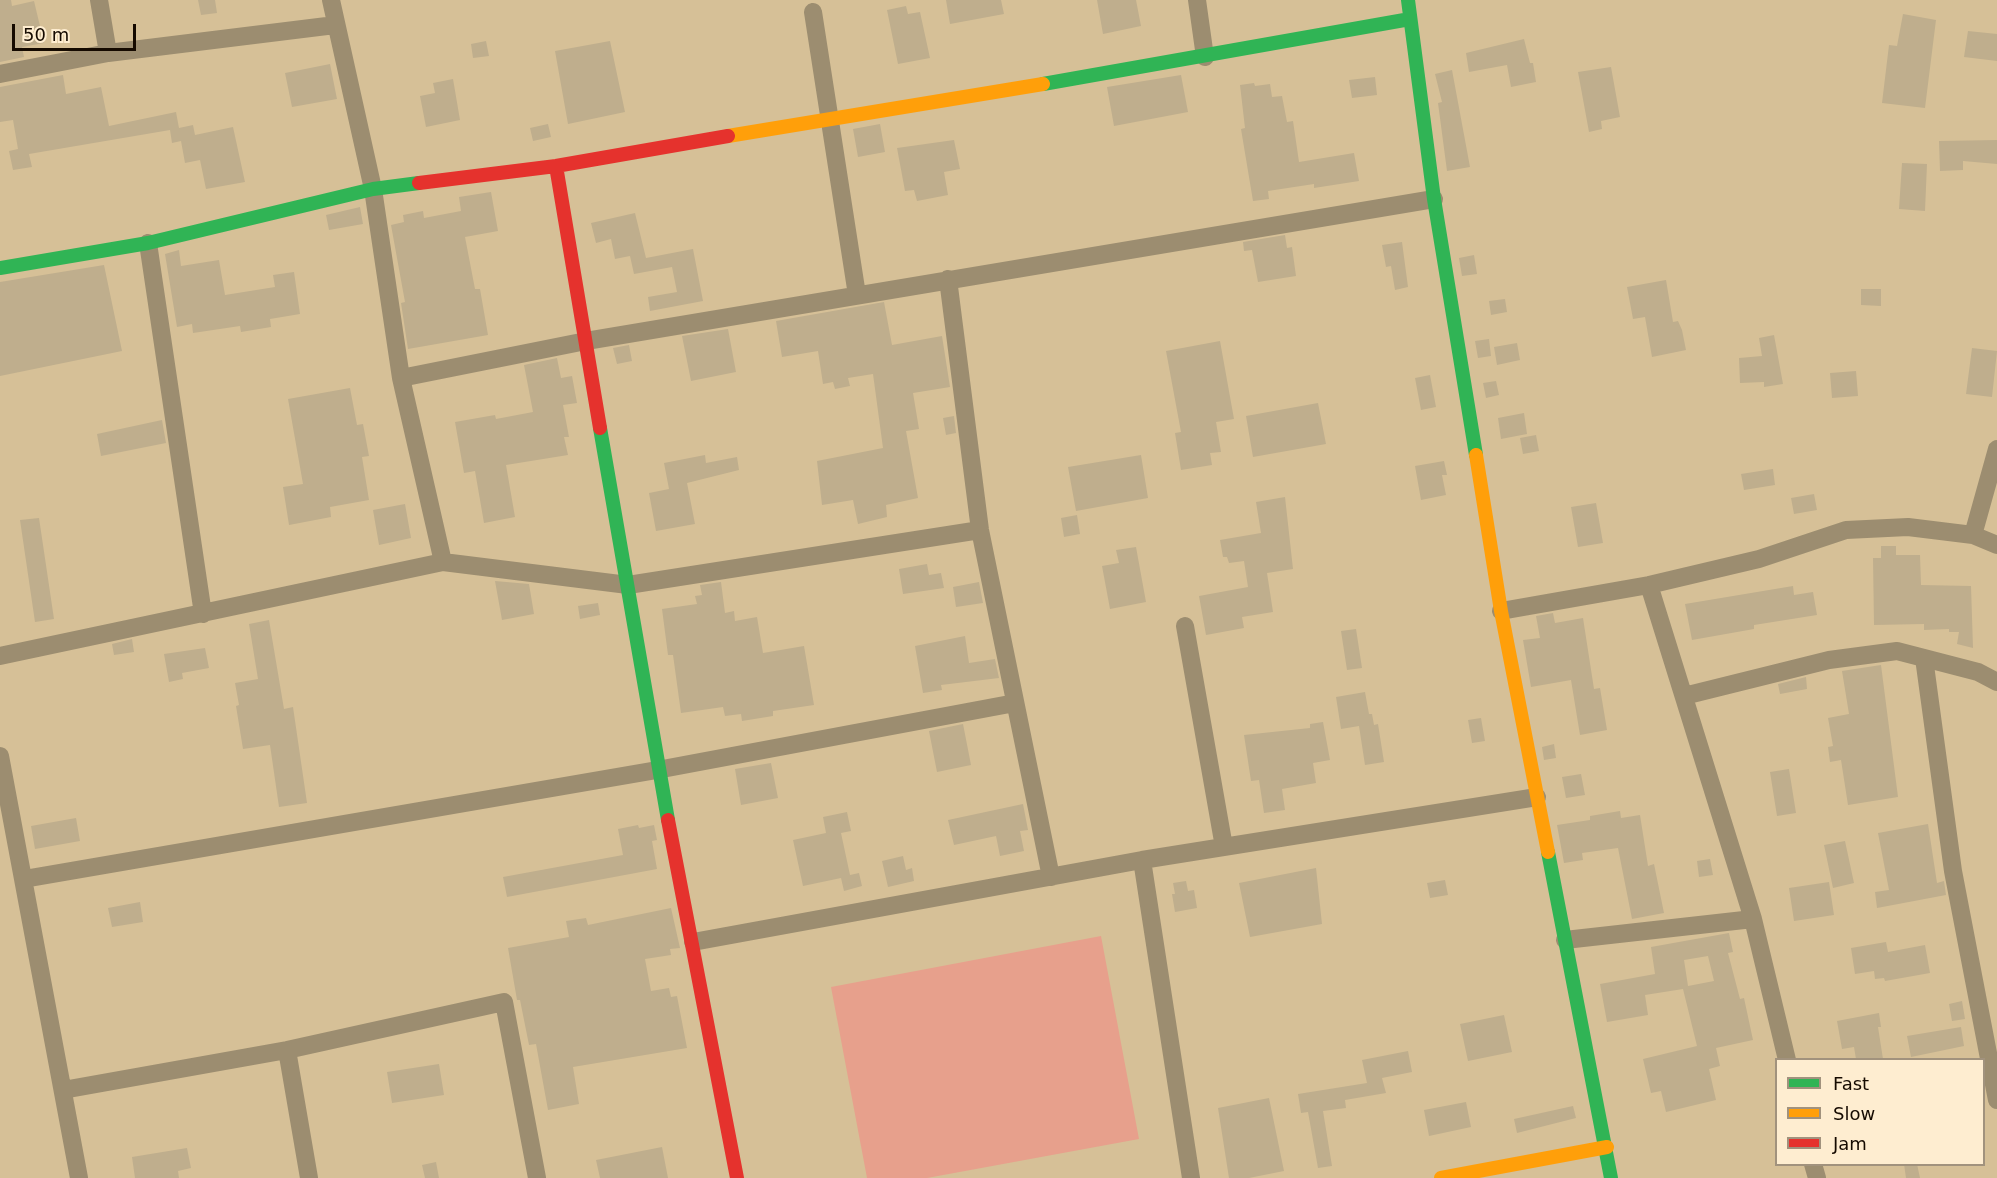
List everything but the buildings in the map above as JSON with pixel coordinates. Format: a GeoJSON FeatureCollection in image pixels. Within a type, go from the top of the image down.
{"type":"FeatureCollection","features":[{"type":"Feature","properties":{"kind":"street"},"geometry":{"type":"LineString","coordinates":[[99,0],[108,53]]}},
{"type":"Feature","properties":{"kind":"street"},"geometry":{"type":"LineString","coordinates":[[331,0],[373,189],[401,378],[443,562]]}},
{"type":"Feature","properties":{"kind":"street"},"geometry":{"type":"LineString","coordinates":[[1197,0],[1205,57]]}},
{"type":"Feature","properties":{"kind":"street"},"geometry":{"type":"LineString","coordinates":[[1408,0],[1434,199],[1501,611],[1607,1147],[1611,1178]]}},
{"type":"Feature","properties":{"kind":"street"},"geometry":{"type":"LineString","coordinates":[[813,12],[831,118],[856,295]]}},
{"type":"Feature","properties":{"kind":"street"},"geometry":{"type":"LineString","coordinates":[[0,268],[148,243],[373,189],[556,166],[1205,57],[1410,19]]}},
{"type":"Feature","properties":{"kind":"street"},"geometry":{"type":"LineString","coordinates":[[0,74],[108,53],[335,25]]}},
{"type":"Feature","properties":{"kind":"street"},"geometry":{"type":"LineString","coordinates":[[556,166],[628,585],[657,770],[693,942],[737,1178]]}},
{"type":"Feature","properties":{"kind":"street"},"geometry":{"type":"LineString","coordinates":[[401,378],[586,341],[1434,199]]}},
{"type":"Feature","properties":{"kind":"street"},"geometry":{"type":"LineString","coordinates":[[148,243],[203,614]]}},
{"type":"Feature","properties":{"kind":"street"},"geometry":{"type":"LineString","coordinates":[[948,279],[981,530],[1051,877]]}},
{"type":"Feature","properties":{"kind":"street"},"geometry":{"type":"LineString","coordinates":[[1973,535],[1997,448]]}},
{"type":"Feature","properties":{"kind":"street"},"geometry":{"type":"LineString","coordinates":[[1501,611],[1649,585],[1759,559],[1846,530],[1908,527],[1973,535],[1997,545]]}},
{"type":"Feature","properties":{"kind":"street"},"geometry":{"type":"LineString","coordinates":[[0,656],[443,562],[628,585],[981,530]]}},
{"type":"Feature","properties":{"kind":"street"},"geometry":{"type":"LineString","coordinates":[[1649,585],[1753,919],[1788,1058]]}},
{"type":"Feature","properties":{"kind":"street"},"geometry":{"type":"LineString","coordinates":[[1185,626],[1224,847]]}},
{"type":"Feature","properties":{"kind":"street"},"geometry":{"type":"LineString","coordinates":[[1684,696],[1829,660],[1897,651],[1978,672],[1997,682]]}},
{"type":"Feature","properties":{"kind":"street"},"geometry":{"type":"LineString","coordinates":[[1924,658],[1953,871],[1997,1100]]}},
{"type":"Feature","properties":{"kind":"street"},"geometry":{"type":"LineString","coordinates":[[24,879],[657,770],[1015,703]]}},
{"type":"Feature","properties":{"kind":"street"},"geometry":{"type":"LineString","coordinates":[[0,756],[80,1178]]}},
{"type":"Feature","properties":{"kind":"street"},"geometry":{"type":"LineString","coordinates":[[693,942],[1143,860],[1537,797]]}},
{"type":"Feature","properties":{"kind":"street"},"geometry":{"type":"LineString","coordinates":[[1143,860],[1191,1178]]}},
{"type":"Feature","properties":{"kind":"street"},"geometry":{"type":"LineString","coordinates":[[1565,940],[1753,919]]}},
{"type":"Feature","properties":{"kind":"street"},"geometry":{"type":"LineString","coordinates":[[63,1090],[287,1050],[504,1002],[537,1178]]}},
{"type":"Feature","properties":{"kind":"street"},"geometry":{"type":"LineString","coordinates":[[287,1050],[309,1178]]}},
{"type":"Feature","properties":{"kind":"street"},"geometry":{"type":"LineString","coordinates":[[1441,1178],[1607,1147]]}},
{"type":"Feature","properties":{"kind":"shaded area"},"geometry":{"type":"Polygon","coordinates":[[[1101,936],[1139,1139],[927,1178],[867,1178],[831,987],[1101,936]]]}},
{"type":"Feature","properties":{"kind":"traffic: fast"},"geometry":{"type":"LineString","coordinates":[[1408,0],[1434,199],[1476,455]]}},
{"type":"Feature","properties":{"kind":"traffic: fast"},"geometry":{"type":"LineString","coordinates":[[1043,84],[1410,19]]}},
{"type":"Feature","properties":{"kind":"traffic: fast"},"geometry":{"type":"LineString","coordinates":[[0,268],[148,243],[373,189],[419,183]]}},
{"type":"Feature","properties":{"kind":"traffic: fast"},"geometry":{"type":"LineString","coordinates":[[600,428],[668,820]]}},
{"type":"Feature","properties":{"kind":"traffic: fast"},"geometry":{"type":"LineString","coordinates":[[1548,852],[1611,1178]]}},
{"type":"Feature","properties":{"kind":"traffic: slow"},"geometry":{"type":"LineString","coordinates":[[728,136],[1043,84]]}},
{"type":"Feature","properties":{"kind":"traffic: slow"},"geometry":{"type":"LineString","coordinates":[[1476,455],[1501,611],[1548,852]]}},
{"type":"Feature","properties":{"kind":"traffic: slow"},"geometry":{"type":"LineString","coordinates":[[1441,1178],[1607,1147]]}},
{"type":"Feature","properties":{"kind":"traffic: jam"},"geometry":{"type":"LineString","coordinates":[[419,183],[556,166],[728,136]]}},
{"type":"Feature","properties":{"kind":"traffic: jam"},"geometry":{"type":"LineString","coordinates":[[556,166],[600,428]]}},
{"type":"Feature","properties":{"kind":"traffic: jam"},"geometry":{"type":"LineString","coordinates":[[668,820],[737,1178]]}}]}
